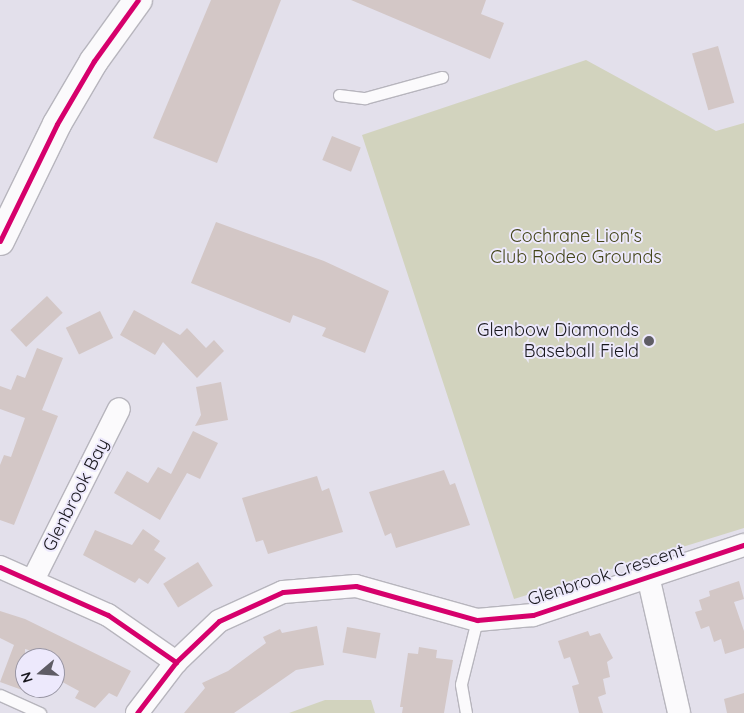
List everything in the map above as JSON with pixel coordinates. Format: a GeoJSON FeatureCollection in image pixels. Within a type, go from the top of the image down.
{"type":"FeatureCollection","features":[{"type":"Feature","properties":{"kind":"street"},"geometry":{"type":"LineString","coordinates":[[0,241],[57,124],[94,62],[138,0]]}},
{"type":"Feature","properties":{"kind":"street","name":"Glenbrook Bay"},"geometry":{"type":"LineString","coordinates":[[33,580],[119,409]]}},
{"type":"Feature","properties":{"kind":"street","name":"Glenbrook Crescent"},"geometry":{"type":"LineString","coordinates":[[137,713],[176,662],[219,621],[283,592],[356,586],[477,620],[533,615],[744,545]]}},
{"type":"Feature","properties":{"kind":"street"},"geometry":{"type":"LineString","coordinates":[[0,567],[33,580],[108,615],[176,662]]}},
{"type":"Feature","properties":{"kind":"street","name":"Glenbrook Crescent"},"geometry":{"type":"LineString","coordinates":[[648,576],[679,713]]}},
{"type":"Feature","properties":{"kind":"lane"},"geometry":{"type":"LineString","coordinates":[[339,95],[365,98],[442,77]]}},
{"type":"Feature","properties":{"kind":"lane"},"geometry":{"type":"LineString","coordinates":[[466,713],[461,684],[477,620]]}},
{"type":"Feature","properties":{"kind":"lane"},"geometry":{"type":"LineString","coordinates":[[0,695],[40,713]]}},
{"type":"Feature","properties":{"kind":"green space","name":"Cochrane Lion's Club Rodeo Grounds"},"geometry":{"type":"Polygon","coordinates":[[[586,60],[716,131],[744,123],[744,528],[514,599],[362,135],[586,60]]]}},
{"type":"Feature","properties":{"kind":"green space"},"geometry":{"type":"Polygon","coordinates":[[[325,700],[371,700],[375,713],[289,713],[325,700]]]}},
{"type":"Feature","properties":{"kind":"building"},"geometry":{"type":"Polygon","coordinates":[[[211,0],[281,0],[217,163],[153,138],[211,0]]]}},
{"type":"Feature","properties":{"kind":"building"},"geometry":{"type":"Polygon","coordinates":[[[351,0],[486,0],[481,14],[504,23],[490,59],[351,0]]]}},
{"type":"Feature","properties":{"kind":"building"},"geometry":{"type":"Polygon","coordinates":[[[718,46],[734,103],[708,110],[692,53],[718,46]]]}},
{"type":"Feature","properties":{"kind":"building"},"geometry":{"type":"Polygon","coordinates":[[[332,136],[361,148],[351,172],[322,160],[332,136]]]}},
{"type":"Feature","properties":{"kind":"building"},"geometry":{"type":"Polygon","coordinates":[[[216,222],[324,261],[389,291],[365,353],[322,336],[326,328],[293,315],[290,323],[191,283],[216,222]]]}},
{"type":"Feature","properties":{"kind":"building"},"geometry":{"type":"Polygon","coordinates":[[[47,296],[63,313],[26,347],[10,330],[47,296]]]}},
{"type":"Feature","properties":{"kind":"building"},"geometry":{"type":"Polygon","coordinates":[[[134,310],[180,335],[187,328],[206,348],[214,340],[224,351],[197,378],[163,342],[155,355],[120,335],[134,310]]]}},
{"type":"Feature","properties":{"kind":"building"},"geometry":{"type":"Polygon","coordinates":[[[100,311],[113,338],[79,355],[66,328],[100,311]]]}},
{"type":"Feature","properties":{"kind":"building"},"geometry":{"type":"Polygon","coordinates":[[[37,348],[63,358],[42,410],[58,416],[14,525],[0,520],[0,465],[4,455],[11,457],[25,418],[0,409],[0,386],[11,390],[17,375],[25,378],[37,348]]]}},
{"type":"Feature","properties":{"kind":"building"},"geometry":{"type":"Polygon","coordinates":[[[221,382],[228,420],[195,426],[201,415],[196,387],[221,382]]]}},
{"type":"Feature","properties":{"kind":"building"},"geometry":{"type":"Polygon","coordinates":[[[193,431],[218,443],[200,479],[187,473],[160,520],[114,493],[127,471],[148,483],[158,467],[171,474],[193,431]]]}},
{"type":"Feature","properties":{"kind":"building"},"geometry":{"type":"Polygon","coordinates":[[[444,470],[450,485],[455,483],[470,525],[396,548],[391,533],[385,536],[369,492],[444,470]]]}},
{"type":"Feature","properties":{"kind":"building"},"geometry":{"type":"Polygon","coordinates":[[[317,476],[322,491],[329,488],[343,532],[268,554],[263,540],[256,542],[242,498],[317,476]]]}},
{"type":"Feature","properties":{"kind":"building"},"geometry":{"type":"Polygon","coordinates":[[[143,529],[160,541],[154,550],[166,558],[148,584],[139,578],[135,583],[83,555],[95,530],[132,545],[143,529]]]}},
{"type":"Feature","properties":{"kind":"building"},"geometry":{"type":"Polygon","coordinates":[[[198,562],[213,586],[178,607],[163,584],[198,562]]]}},
{"type":"Feature","properties":{"kind":"building"},"geometry":{"type":"Polygon","coordinates":[[[739,581],[744,599],[734,602],[744,631],[744,648],[725,654],[721,639],[714,642],[709,626],[701,629],[695,612],[702,610],[699,600],[710,596],[709,591],[739,581]]]}},
{"type":"Feature","properties":{"kind":"building"},"geometry":{"type":"Polygon","coordinates":[[[0,611],[25,619],[131,671],[117,697],[109,693],[95,708],[75,698],[79,691],[65,683],[65,648],[15,648],[15,687],[0,682],[14,645],[0,638],[0,611]]]}},
{"type":"Feature","properties":{"kind":"building"},"geometry":{"type":"Polygon","coordinates":[[[317,626],[324,665],[296,670],[234,713],[184,713],[205,688],[202,683],[228,671],[266,643],[263,637],[280,629],[282,633],[317,626]]]}},
{"type":"Feature","properties":{"kind":"building"},"geometry":{"type":"Polygon","coordinates":[[[347,627],[380,633],[376,659],[342,653],[347,627]]]}},
{"type":"Feature","properties":{"kind":"building"},"geometry":{"type":"Polygon","coordinates":[[[588,631],[590,636],[600,633],[613,658],[607,662],[610,677],[603,679],[606,694],[598,697],[603,713],[579,713],[572,686],[579,684],[570,657],[564,659],[558,641],[588,631]]]}},
{"type":"Feature","properties":{"kind":"building"},"geometry":{"type":"Polygon","coordinates":[[[419,647],[437,650],[436,658],[453,660],[444,713],[402,713],[403,707],[400,707],[408,653],[418,654],[419,647]]]}},
{"type":"Feature","properties":{"kind":"building"},"geometry":{"type":"Polygon","coordinates":[[[744,693],[744,713],[727,713],[724,699],[744,693]]]}},
{"type":"Feature","properties":{"kind":"cycle path"},"geometry":{"type":"LineString","coordinates":[[0,241],[57,124],[94,61],[138,0]]}},
{"type":"Feature","properties":{"kind":"cycle path"},"geometry":{"type":"LineString","coordinates":[[137,713],[176,662],[219,621],[283,592],[356,586],[477,620],[533,615],[744,545]]}},
{"type":"Feature","properties":{"kind":"cycle path"},"geometry":{"type":"LineString","coordinates":[[0,567],[108,615],[176,662]]}},
{"type":"Feature","properties":{"kind":"place","name":"Glenbow Diamonds Baseball Field"},"geometry":{"type":"Point","coordinates":[649,341]}}]}
